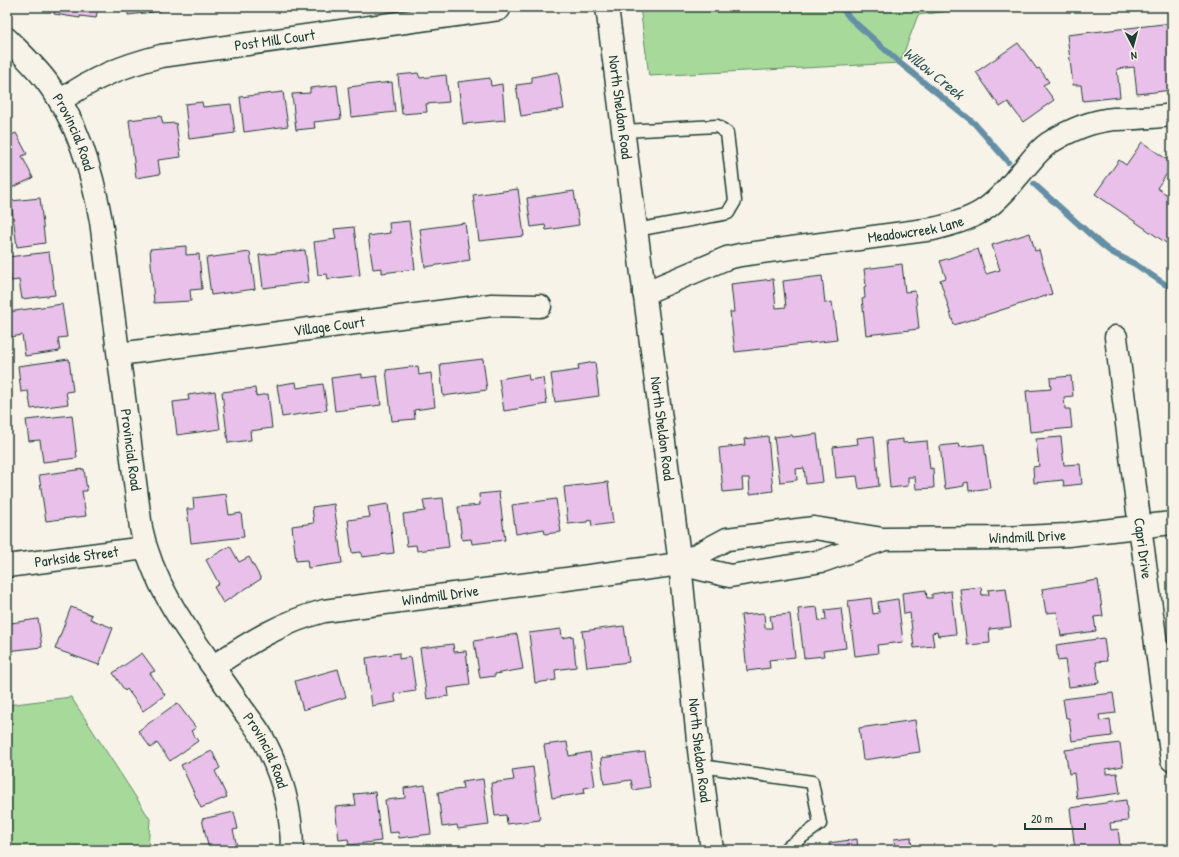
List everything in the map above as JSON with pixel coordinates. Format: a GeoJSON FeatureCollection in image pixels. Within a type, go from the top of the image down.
{"type":"FeatureCollection","features":[{"type":"Feature","properties":{"kind":"street","name":"North Sheldon Road"},"geometry":{"type":"LineString","coordinates":[[607,7],[680,564],[701,766],[712,850]]}},
{"type":"Feature","properties":{"kind":"street","name":"Post Mill Court"},"geometry":{"type":"LineString","coordinates":[[60,101],[81,86],[109,72],[161,56],[498,9]]}},
{"type":"Feature","properties":{"kind":"street","name":"Provincial Road"},"geometry":{"type":"LineString","coordinates":[[7,39],[32,63],[60,101],[72,123],[82,147],[95,189],[101,221],[141,528],[145,548],[155,574],[183,626],[214,666],[261,736],[282,784],[288,810],[292,850]]}},
{"type":"Feature","properties":{"kind":"street","name":"Meadowcreek Lane"},"geometry":{"type":"LineString","coordinates":[[644,293],[727,258],[740,255],[933,229],[958,223],[974,217],[990,206],[1005,193],[1048,144],[1061,137],[1089,125],[1113,120],[1168,120]]}},
{"type":"Feature","properties":{"kind":"street","name":"Village Court"},"geometry":{"type":"LineString","coordinates":[[119,354],[492,305],[540,306]]}},
{"type":"Feature","properties":{"kind":"street","name":"Capri Drive"},"geometry":{"type":"LineString","coordinates":[[1116,336],[1140,527],[1172,760]]}},
{"type":"Feature","properties":{"kind":"street","name":"Windmill Drive"},"geometry":{"type":"LineString","coordinates":[[214,666],[249,643],[278,627],[304,616],[324,611],[680,564],[727,539],[814,528],[883,539],[1003,538],[1068,535],[1172,523]]}},
{"type":"Feature","properties":{"kind":"street","name":"Windmill Drive"},"geometry":{"type":"LineString","coordinates":[[680,564],[730,576],[822,561],[883,539]]}},
{"type":"Feature","properties":{"kind":"street","name":"Parkside Street"},"geometry":{"type":"LineString","coordinates":[[7,566],[145,548]]}},
{"type":"Feature","properties":{"kind":"lane"},"geometry":{"type":"LineString","coordinates":[[623,131],[718,126],[727,133],[735,201],[728,213],[636,230]]}},
{"type":"Feature","properties":{"kind":"lane"},"geometry":{"type":"LineString","coordinates":[[701,766],[812,782],[820,824],[784,850]]}},
{"type":"Feature","properties":{"kind":"green space"},"geometry":{"type":"Polygon","coordinates":[[[640,7],[984,7],[918,15],[900,63],[649,76],[640,7]]]}},
{"type":"Feature","properties":{"kind":"green space"},"geometry":{"type":"Polygon","coordinates":[[[71,697],[150,819],[148,850],[7,850],[7,705],[71,697]]]}},
{"type":"Feature","properties":{"kind":"building"},"geometry":{"type":"Polygon","coordinates":[[[55,7],[98,7],[96,18],[80,16],[80,18],[54,14],[55,7]]]}},
{"type":"Feature","properties":{"kind":"building"},"geometry":{"type":"Polygon","coordinates":[[[118,7],[160,7],[161,11],[128,15],[128,10],[118,11],[118,7]]]}},
{"type":"Feature","properties":{"kind":"building"},"geometry":{"type":"Polygon","coordinates":[[[1172,23],[1172,90],[1137,94],[1134,67],[1117,69],[1120,97],[1083,101],[1081,85],[1073,85],[1067,35],[1172,23]]]}},
{"type":"Feature","properties":{"kind":"building"},"geometry":{"type":"Polygon","coordinates":[[[1018,43],[1037,69],[1039,68],[1049,82],[1043,85],[1054,100],[1023,122],[1008,102],[1000,107],[976,72],[1018,43]]]}},
{"type":"Feature","properties":{"kind":"building"},"geometry":{"type":"Polygon","coordinates":[[[558,72],[564,109],[521,116],[516,85],[532,83],[532,77],[558,72]]]}},
{"type":"Feature","properties":{"kind":"building"},"geometry":{"type":"Polygon","coordinates":[[[418,73],[420,78],[446,75],[449,102],[426,104],[427,112],[402,114],[398,75],[418,73]]]}},
{"type":"Feature","properties":{"kind":"building"},"geometry":{"type":"Polygon","coordinates":[[[490,78],[491,86],[502,84],[505,120],[463,124],[458,82],[490,78]]]}},
{"type":"Feature","properties":{"kind":"building"},"geometry":{"type":"Polygon","coordinates":[[[392,82],[395,112],[351,117],[348,87],[392,82]]]}},
{"type":"Feature","properties":{"kind":"building"},"geometry":{"type":"Polygon","coordinates":[[[337,85],[341,119],[314,122],[315,128],[296,130],[292,94],[310,93],[310,88],[337,85]]]}},
{"type":"Feature","properties":{"kind":"building"},"geometry":{"type":"Polygon","coordinates":[[[283,92],[288,126],[244,132],[240,97],[283,92]]]}},
{"type":"Feature","properties":{"kind":"building"},"geometry":{"type":"Polygon","coordinates":[[[202,102],[203,107],[231,104],[235,133],[189,139],[185,104],[202,102]]]}},
{"type":"Feature","properties":{"kind":"building"},"geometry":{"type":"Polygon","coordinates":[[[161,116],[163,124],[176,123],[181,157],[158,160],[160,174],[136,178],[129,120],[161,116]]]}},
{"type":"Feature","properties":{"kind":"building"},"geometry":{"type":"Polygon","coordinates":[[[16,133],[27,154],[22,156],[33,178],[7,190],[7,137],[16,133]]]}},
{"type":"Feature","properties":{"kind":"building"},"geometry":{"type":"Polygon","coordinates":[[[1142,142],[1172,163],[1172,166],[1157,188],[1166,194],[1172,186],[1172,247],[1095,194],[1119,160],[1126,165],[1142,142]]]}},
{"type":"Feature","properties":{"kind":"building"},"geometry":{"type":"Polygon","coordinates":[[[518,189],[524,236],[479,241],[473,195],[518,189]]]}},
{"type":"Feature","properties":{"kind":"building"},"geometry":{"type":"Polygon","coordinates":[[[574,191],[579,225],[546,230],[545,225],[531,227],[527,198],[574,191]]]}},
{"type":"Feature","properties":{"kind":"building"},"geometry":{"type":"Polygon","coordinates":[[[40,198],[45,243],[17,247],[11,201],[40,198]]]}},
{"type":"Feature","properties":{"kind":"building"},"geometry":{"type":"Polygon","coordinates":[[[409,221],[415,269],[382,273],[382,268],[373,269],[368,236],[390,233],[389,223],[409,221]]]}},
{"type":"Feature","properties":{"kind":"building"},"geometry":{"type":"Polygon","coordinates":[[[465,223],[470,260],[425,267],[420,229],[465,223]]]}},
{"type":"Feature","properties":{"kind":"building"},"geometry":{"type":"Polygon","coordinates":[[[354,227],[360,275],[328,279],[327,274],[318,275],[314,242],[336,239],[334,229],[354,227]]]}},
{"type":"Feature","properties":{"kind":"building"},"geometry":{"type":"Polygon","coordinates":[[[1030,233],[1035,251],[1039,250],[1052,294],[954,325],[940,280],[946,278],[940,261],[978,249],[986,274],[1000,270],[992,245],[1030,233]]]}},
{"type":"Feature","properties":{"kind":"building"},"geometry":{"type":"Polygon","coordinates":[[[186,246],[186,255],[199,254],[202,289],[190,290],[191,301],[154,303],[150,249],[186,246]]]}},
{"type":"Feature","properties":{"kind":"building"},"geometry":{"type":"Polygon","coordinates":[[[305,250],[309,282],[263,288],[259,255],[305,250]]]}},
{"type":"Feature","properties":{"kind":"building"},"geometry":{"type":"Polygon","coordinates":[[[49,252],[55,295],[22,299],[19,280],[11,281],[8,257],[49,252]]]}},
{"type":"Feature","properties":{"kind":"building"},"geometry":{"type":"Polygon","coordinates":[[[250,252],[255,289],[211,295],[206,258],[250,252]]]}},
{"type":"Feature","properties":{"kind":"building"},"geometry":{"type":"Polygon","coordinates":[[[902,264],[905,292],[915,291],[919,329],[866,335],[862,299],[865,298],[864,287],[866,286],[864,269],[902,264]]]}},
{"type":"Feature","properties":{"kind":"building"},"geometry":{"type":"Polygon","coordinates":[[[822,276],[825,303],[832,302],[837,340],[735,352],[730,312],[734,312],[731,284],[773,279],[776,308],[786,307],[783,281],[822,276]]]}},
{"type":"Feature","properties":{"kind":"building"},"geometry":{"type":"Polygon","coordinates":[[[62,304],[67,337],[58,338],[60,351],[25,356],[22,335],[11,337],[8,312],[62,304]]]}},
{"type":"Feature","properties":{"kind":"building"},"geometry":{"type":"Polygon","coordinates":[[[69,359],[73,391],[66,392],[68,404],[31,409],[28,391],[21,392],[18,366],[69,359]]]}},
{"type":"Feature","properties":{"kind":"building"},"geometry":{"type":"Polygon","coordinates":[[[483,359],[487,390],[443,396],[440,364],[483,359]]]}},
{"type":"Feature","properties":{"kind":"building"},"geometry":{"type":"Polygon","coordinates":[[[595,362],[599,396],[555,402],[551,374],[579,370],[578,365],[595,362]]]}},
{"type":"Feature","properties":{"kind":"building"},"geometry":{"type":"Polygon","coordinates":[[[1170,363],[1172,363],[1172,382],[1170,363]]]}},
{"type":"Feature","properties":{"kind":"building"},"geometry":{"type":"Polygon","coordinates":[[[418,366],[419,375],[431,373],[435,407],[414,410],[415,419],[392,421],[386,370],[418,366]]]}},
{"type":"Feature","properties":{"kind":"building"},"geometry":{"type":"Polygon","coordinates":[[[362,374],[362,378],[377,376],[381,405],[335,411],[331,378],[362,374]]]}},
{"type":"Feature","properties":{"kind":"building"},"geometry":{"type":"Polygon","coordinates":[[[528,374],[529,380],[543,378],[547,404],[504,411],[499,379],[528,374]]]}},
{"type":"Feature","properties":{"kind":"building"},"geometry":{"type":"Polygon","coordinates":[[[1071,376],[1073,396],[1064,397],[1065,409],[1070,409],[1072,428],[1030,432],[1026,391],[1051,389],[1050,378],[1071,376]]]}},
{"type":"Feature","properties":{"kind":"building"},"geometry":{"type":"Polygon","coordinates":[[[296,382],[297,388],[323,384],[327,410],[282,417],[277,385],[296,382]]]}},
{"type":"Feature","properties":{"kind":"building"},"geometry":{"type":"Polygon","coordinates":[[[255,388],[256,396],[268,394],[272,428],[250,431],[251,440],[228,443],[222,392],[255,388]]]}},
{"type":"Feature","properties":{"kind":"building"},"geometry":{"type":"Polygon","coordinates":[[[215,391],[220,429],[177,435],[173,402],[189,400],[188,395],[215,391]]]}},
{"type":"Feature","properties":{"kind":"building"},"geometry":{"type":"Polygon","coordinates":[[[72,415],[77,458],[43,462],[40,440],[29,441],[26,420],[72,415]]]}},
{"type":"Feature","properties":{"kind":"building"},"geometry":{"type":"Polygon","coordinates":[[[817,434],[823,482],[806,484],[804,468],[796,469],[797,480],[780,482],[774,437],[792,435],[793,437],[817,434]]]}},
{"type":"Feature","properties":{"kind":"building"},"geometry":{"type":"Polygon","coordinates":[[[768,436],[773,491],[750,494],[749,478],[742,478],[743,490],[723,492],[719,448],[745,445],[744,439],[768,436]]]}},
{"type":"Feature","properties":{"kind":"building"},"geometry":{"type":"Polygon","coordinates":[[[874,436],[879,486],[859,489],[857,476],[836,478],[833,447],[858,444],[857,438],[874,436]]]}},
{"type":"Feature","properties":{"kind":"building"},"geometry":{"type":"Polygon","coordinates":[[[1061,437],[1064,465],[1080,464],[1082,484],[1064,486],[1063,480],[1034,483],[1033,467],[1039,466],[1036,439],[1061,437]]]}},
{"type":"Feature","properties":{"kind":"building"},"geometry":{"type":"Polygon","coordinates":[[[903,439],[903,443],[927,441],[930,469],[933,468],[934,488],[916,489],[915,477],[908,477],[908,486],[890,488],[886,441],[903,439]]]}},
{"type":"Feature","properties":{"kind":"building"},"geometry":{"type":"Polygon","coordinates":[[[958,444],[959,447],[984,444],[990,488],[969,491],[968,482],[964,483],[964,486],[945,489],[940,446],[958,444]]]}},
{"type":"Feature","properties":{"kind":"building"},"geometry":{"type":"Polygon","coordinates":[[[84,469],[87,491],[82,491],[86,516],[46,521],[39,475],[84,469]]]}},
{"type":"Feature","properties":{"kind":"building"},"geometry":{"type":"Polygon","coordinates":[[[608,482],[613,523],[592,526],[591,520],[587,522],[568,524],[564,487],[608,482]]]}},
{"type":"Feature","properties":{"kind":"building"},"geometry":{"type":"Polygon","coordinates":[[[499,492],[505,540],[472,544],[471,539],[462,540],[458,507],[480,505],[479,494],[499,492]]]}},
{"type":"Feature","properties":{"kind":"building"},"geometry":{"type":"Polygon","coordinates":[[[226,494],[229,515],[241,513],[244,537],[191,543],[187,509],[194,509],[193,498],[226,494]]]}},
{"type":"Feature","properties":{"kind":"building"},"geometry":{"type":"Polygon","coordinates":[[[443,498],[449,547],[417,551],[416,545],[407,546],[403,514],[425,511],[423,500],[443,498]]]}},
{"type":"Feature","properties":{"kind":"building"},"geometry":{"type":"Polygon","coordinates":[[[556,499],[561,532],[545,534],[544,529],[516,534],[512,505],[556,499]]]}},
{"type":"Feature","properties":{"kind":"building"},"geometry":{"type":"Polygon","coordinates":[[[334,504],[342,563],[308,568],[307,560],[296,561],[292,526],[314,523],[312,507],[334,504]]]}},
{"type":"Feature","properties":{"kind":"building"},"geometry":{"type":"Polygon","coordinates":[[[388,504],[394,553],[362,557],[361,552],[352,553],[348,520],[370,517],[368,507],[388,504]]]}},
{"type":"Feature","properties":{"kind":"building"},"geometry":{"type":"Polygon","coordinates":[[[230,546],[239,562],[249,557],[261,579],[223,603],[214,587],[219,584],[206,560],[230,546]]]}},
{"type":"Feature","properties":{"kind":"building"},"geometry":{"type":"Polygon","coordinates":[[[1098,580],[1103,616],[1094,617],[1096,631],[1061,636],[1057,612],[1046,613],[1042,589],[1098,580]]]}},
{"type":"Feature","properties":{"kind":"building"},"geometry":{"type":"Polygon","coordinates":[[[981,587],[982,595],[989,595],[988,590],[1006,588],[1011,627],[989,629],[990,643],[967,645],[960,589],[981,587]]]}},
{"type":"Feature","properties":{"kind":"building"},"geometry":{"type":"Polygon","coordinates":[[[926,590],[927,598],[932,598],[932,594],[951,591],[956,634],[938,636],[937,632],[932,633],[934,646],[914,648],[910,613],[904,614],[902,593],[926,590]]]}},
{"type":"Feature","properties":{"kind":"building"},"geometry":{"type":"Polygon","coordinates":[[[871,598],[873,614],[879,613],[878,602],[898,599],[903,642],[877,645],[878,653],[855,656],[848,601],[871,598]]]}},
{"type":"Feature","properties":{"kind":"building"},"geometry":{"type":"Polygon","coordinates":[[[71,607],[92,615],[90,619],[113,628],[99,665],[55,649],[71,607]]]}},
{"type":"Feature","properties":{"kind":"building"},"geometry":{"type":"Polygon","coordinates":[[[817,607],[819,621],[826,620],[825,610],[841,608],[846,648],[823,651],[824,656],[804,658],[798,609],[817,607]]]}},
{"type":"Feature","properties":{"kind":"building"},"geometry":{"type":"Polygon","coordinates":[[[764,613],[765,628],[772,628],[770,616],[790,614],[795,657],[769,660],[770,668],[747,671],[741,615],[764,613]]]}},
{"type":"Feature","properties":{"kind":"building"},"geometry":{"type":"Polygon","coordinates":[[[7,618],[10,618],[11,623],[38,619],[42,647],[7,651],[7,618]]]}},
{"type":"Feature","properties":{"kind":"building"},"geometry":{"type":"Polygon","coordinates":[[[624,626],[629,662],[587,667],[582,631],[624,626]]]}},
{"type":"Feature","properties":{"kind":"building"},"geometry":{"type":"Polygon","coordinates":[[[561,629],[562,638],[573,636],[576,667],[555,670],[556,680],[535,683],[529,633],[561,629]]]}},
{"type":"Feature","properties":{"kind":"building"},"geometry":{"type":"Polygon","coordinates":[[[517,634],[523,669],[480,678],[474,641],[517,634]]]}},
{"type":"Feature","properties":{"kind":"building"},"geometry":{"type":"Polygon","coordinates":[[[1104,638],[1107,661],[1096,662],[1099,683],[1069,687],[1065,660],[1058,661],[1056,645],[1104,638]]]}},
{"type":"Feature","properties":{"kind":"building"},"geometry":{"type":"Polygon","coordinates":[[[453,644],[454,652],[466,651],[470,685],[448,688],[449,696],[427,699],[420,648],[453,644]]]}},
{"type":"Feature","properties":{"kind":"building"},"geometry":{"type":"Polygon","coordinates":[[[142,653],[155,671],[150,673],[165,695],[143,711],[127,689],[125,691],[113,673],[142,653]]]}},
{"type":"Feature","properties":{"kind":"building"},"geometry":{"type":"Polygon","coordinates":[[[399,653],[399,659],[411,657],[416,691],[394,694],[396,702],[372,706],[366,658],[399,653]]]}},
{"type":"Feature","properties":{"kind":"building"},"geometry":{"type":"Polygon","coordinates":[[[338,669],[346,697],[303,710],[295,681],[338,669]]]}},
{"type":"Feature","properties":{"kind":"building"},"geometry":{"type":"Polygon","coordinates":[[[1113,693],[1116,713],[1099,715],[1100,721],[1110,719],[1112,736],[1072,741],[1069,718],[1066,718],[1063,699],[1113,693]]]}},
{"type":"Feature","properties":{"kind":"building"},"geometry":{"type":"Polygon","coordinates":[[[177,703],[196,728],[191,731],[198,741],[170,761],[157,743],[151,748],[138,731],[177,703]]]}},
{"type":"Feature","properties":{"kind":"building"},"geometry":{"type":"Polygon","coordinates":[[[915,720],[920,752],[863,760],[859,728],[915,720]]]}},
{"type":"Feature","properties":{"kind":"building"},"geometry":{"type":"Polygon","coordinates":[[[567,742],[569,756],[590,752],[595,786],[584,788],[585,793],[552,798],[544,745],[567,742]]]}},
{"type":"Feature","properties":{"kind":"building"},"geometry":{"type":"Polygon","coordinates":[[[1120,743],[1123,766],[1106,769],[1106,774],[1117,773],[1120,793],[1077,799],[1074,773],[1069,774],[1065,750],[1120,743]]]}},
{"type":"Feature","properties":{"kind":"building"},"geometry":{"type":"Polygon","coordinates":[[[212,751],[220,768],[215,771],[227,797],[201,808],[181,765],[212,751]]]}},
{"type":"Feature","properties":{"kind":"building"},"geometry":{"type":"Polygon","coordinates":[[[645,752],[650,787],[633,790],[631,780],[604,784],[601,758],[645,752]]]}},
{"type":"Feature","properties":{"kind":"building"},"geometry":{"type":"Polygon","coordinates":[[[533,767],[540,820],[507,824],[506,815],[495,816],[491,783],[514,780],[512,770],[533,767]]]}},
{"type":"Feature","properties":{"kind":"building"},"geometry":{"type":"Polygon","coordinates":[[[483,779],[489,825],[458,829],[457,825],[442,827],[438,792],[463,789],[462,782],[483,779]]]}},
{"type":"Feature","properties":{"kind":"building"},"geometry":{"type":"Polygon","coordinates":[[[425,785],[431,834],[399,838],[398,832],[389,833],[385,800],[405,798],[404,788],[425,785]]]}},
{"type":"Feature","properties":{"kind":"building"},"geometry":{"type":"Polygon","coordinates":[[[375,792],[381,841],[349,845],[348,839],[339,840],[335,807],[356,805],[354,794],[375,792]]]}},
{"type":"Feature","properties":{"kind":"building"},"geometry":{"type":"Polygon","coordinates":[[[1126,800],[1128,821],[1110,823],[1111,830],[1118,829],[1120,846],[1091,850],[1075,850],[1070,808],[1126,800]]]}},
{"type":"Feature","properties":{"kind":"building"},"geometry":{"type":"Polygon","coordinates":[[[234,812],[238,829],[233,830],[238,850],[209,850],[202,819],[234,812]]]}},
{"type":"Feature","properties":{"kind":"building"},"geometry":{"type":"Polygon","coordinates":[[[911,837],[912,850],[895,850],[894,839],[911,837]]]}},
{"type":"Feature","properties":{"kind":"building"},"geometry":{"type":"Polygon","coordinates":[[[857,839],[858,850],[830,850],[829,843],[857,839]]]}},
{"type":"Feature","properties":{"kind":"waterway","name":"Willow Creek"},"geometry":{"type":"LineString","coordinates":[[841,7],[850,18],[900,63],[974,123],[1008,162]]}},
{"type":"Feature","properties":{"kind":"waterway","name":"Willow Creek"},"geometry":{"type":"LineString","coordinates":[[1034,184],[1111,252],[1135,264],[1172,289]]}}]}
